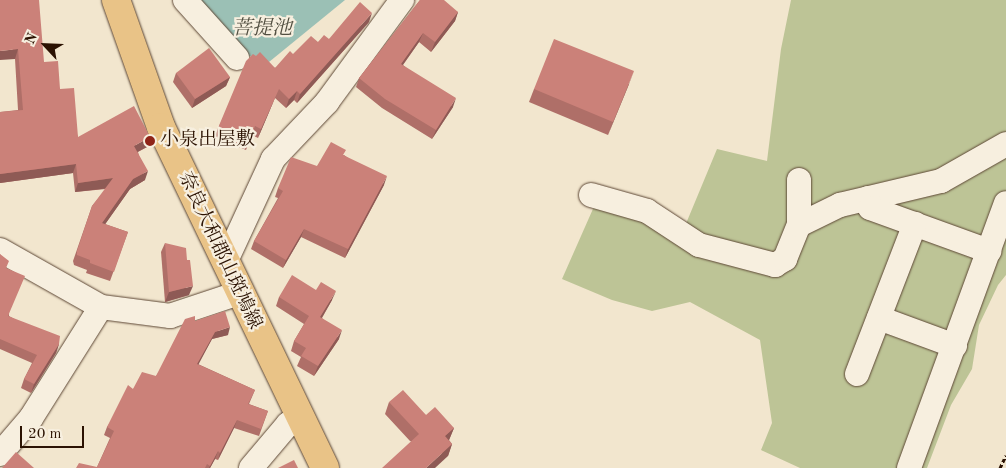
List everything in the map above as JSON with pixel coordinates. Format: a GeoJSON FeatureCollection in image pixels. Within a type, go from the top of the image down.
{"type":"FeatureCollection","features":[{"type":"Feature","properties":{"kind":"main road","name":"奈良大和郡山斑鳩線"},"geometry":{"type":"LineString","coordinates":[[116,0],[161,127],[298,417],[325,468]]}},
{"type":"Feature","properties":{"kind":"street"},"geometry":{"type":"LineString","coordinates":[[185,0],[237,58]]}},
{"type":"Feature","properties":{"kind":"street"},"geometry":{"type":"LineString","coordinates":[[225,263],[273,159],[327,102],[387,16],[402,0]]}},
{"type":"Feature","properties":{"kind":"street"},"geometry":{"type":"LineString","coordinates":[[799,225],[840,205],[941,182],[1006,144]]}},
{"type":"Feature","properties":{"kind":"street"},"geometry":{"type":"LineString","coordinates":[[591,195],[647,211],[699,245],[775,265],[785,259],[799,225],[799,180]]}},
{"type":"Feature","properties":{"kind":"street"},"geometry":{"type":"LineString","coordinates":[[868,198],[870,208],[989,251]]}},
{"type":"Feature","properties":{"kind":"street"},"geometry":{"type":"LineString","coordinates":[[909,468],[1006,203]]}},
{"type":"Feature","properties":{"kind":"street"},"geometry":{"type":"LineString","coordinates":[[857,374],[915,224]]}},
{"type":"Feature","properties":{"kind":"street"},"geometry":{"type":"LineString","coordinates":[[0,250],[101,307],[170,316],[239,293]]}},
{"type":"Feature","properties":{"kind":"street"},"geometry":{"type":"LineString","coordinates":[[0,454],[31,418],[101,307]]}},
{"type":"Feature","properties":{"kind":"street"},"geometry":{"type":"LineString","coordinates":[[879,318],[955,346]]}},
{"type":"Feature","properties":{"kind":"street"},"geometry":{"type":"LineString","coordinates":[[251,468],[288,424],[298,417]]}},
{"type":"Feature","properties":{"kind":"path"},"geometry":{"type":"LineString","coordinates":[[1000,468],[1006,455]]}},
{"type":"Feature","properties":{"kind":"green space"},"geometry":{"type":"Polygon","coordinates":[[[791,0],[1006,0],[1006,275],[998,285],[979,325],[972,369],[951,405],[927,468],[800,468],[761,450],[772,423],[760,340],[690,302],[652,311],[612,300],[562,279],[600,193],[685,226],[717,149],[767,161],[781,49],[791,0]]]}},
{"type":"Feature","properties":{"kind":"water","name":"菩提池"},"geometry":{"type":"Polygon","coordinates":[[[197,0],[345,0],[269,62],[246,55],[197,0]]]}},
{"type":"Feature","properties":{"kind":"building"},"geometry":{"type":"Polygon","coordinates":[[[0,0],[39,0],[44,62],[58,61],[60,89],[74,88],[78,137],[134,106],[150,137],[134,146],[148,171],[133,179],[102,223],[128,232],[114,272],[90,263],[90,260],[77,255],[92,206],[113,178],[78,183],[76,164],[0,174],[0,112],[23,110],[18,49],[0,51],[0,0]]]}},
{"type":"Feature","properties":{"kind":"building"},"geometry":{"type":"Polygon","coordinates":[[[420,0],[444,0],[458,12],[435,42],[423,33],[401,64],[456,98],[436,130],[385,99],[359,78],[420,0]]]}},
{"type":"Feature","properties":{"kind":"building"},"geometry":{"type":"Polygon","coordinates":[[[360,2],[372,13],[300,94],[297,91],[289,99],[279,89],[261,129],[255,126],[249,141],[218,128],[246,61],[253,54],[256,56],[260,52],[275,68],[290,51],[293,54],[311,36],[318,42],[324,35],[329,39],[360,2]]]}},
{"type":"Feature","properties":{"kind":"building"},"geometry":{"type":"Polygon","coordinates":[[[554,39],[634,71],[613,122],[534,89],[554,39]]]}},
{"type":"Feature","properties":{"kind":"building"},"geometry":{"type":"Polygon","coordinates":[[[209,48],[230,77],[195,99],[176,73],[209,48]]]}},
{"type":"Feature","properties":{"kind":"building"},"geometry":{"type":"Polygon","coordinates":[[[331,142],[346,150],[343,155],[387,176],[348,249],[304,229],[286,260],[254,241],[283,191],[278,188],[291,157],[317,166],[331,142]]]}},
{"type":"Feature","properties":{"kind":"building"},"geometry":{"type":"Polygon","coordinates":[[[165,243],[186,248],[187,260],[190,260],[193,286],[169,292],[165,243]]]}},
{"type":"Feature","properties":{"kind":"building"},"geometry":{"type":"Polygon","coordinates":[[[0,254],[9,261],[6,268],[25,276],[8,316],[60,336],[59,344],[34,384],[24,379],[37,355],[0,339],[0,254]]]}},
{"type":"Feature","properties":{"kind":"building"},"geometry":{"type":"Polygon","coordinates":[[[292,275],[316,290],[321,282],[336,291],[320,317],[342,330],[318,366],[301,356],[306,348],[294,341],[309,316],[279,297],[292,275]]]}},
{"type":"Feature","properties":{"kind":"building"},"geometry":{"type":"Polygon","coordinates":[[[225,311],[230,327],[215,332],[197,364],[255,390],[248,404],[268,411],[261,429],[237,420],[220,453],[218,451],[210,466],[207,464],[205,468],[76,468],[79,463],[97,467],[114,431],[107,427],[128,385],[133,389],[142,372],[156,376],[185,319],[195,316],[195,321],[225,311]]]}},
{"type":"Feature","properties":{"kind":"building"},"geometry":{"type":"Polygon","coordinates":[[[403,390],[426,415],[435,407],[454,428],[445,436],[452,444],[426,468],[382,468],[419,434],[389,402],[403,390]]]}},
{"type":"Feature","properties":{"kind":"building"},"geometry":{"type":"Polygon","coordinates":[[[16,452],[34,468],[2,468],[16,452]]]}},
{"type":"Feature","properties":{"kind":"building"},"geometry":{"type":"Polygon","coordinates":[[[294,460],[298,468],[278,468],[294,460]]]}},
{"type":"Feature","properties":{"kind":"place","name":"小泉出屋敷"},"geometry":{"type":"Point","coordinates":[150,141]}}]}
